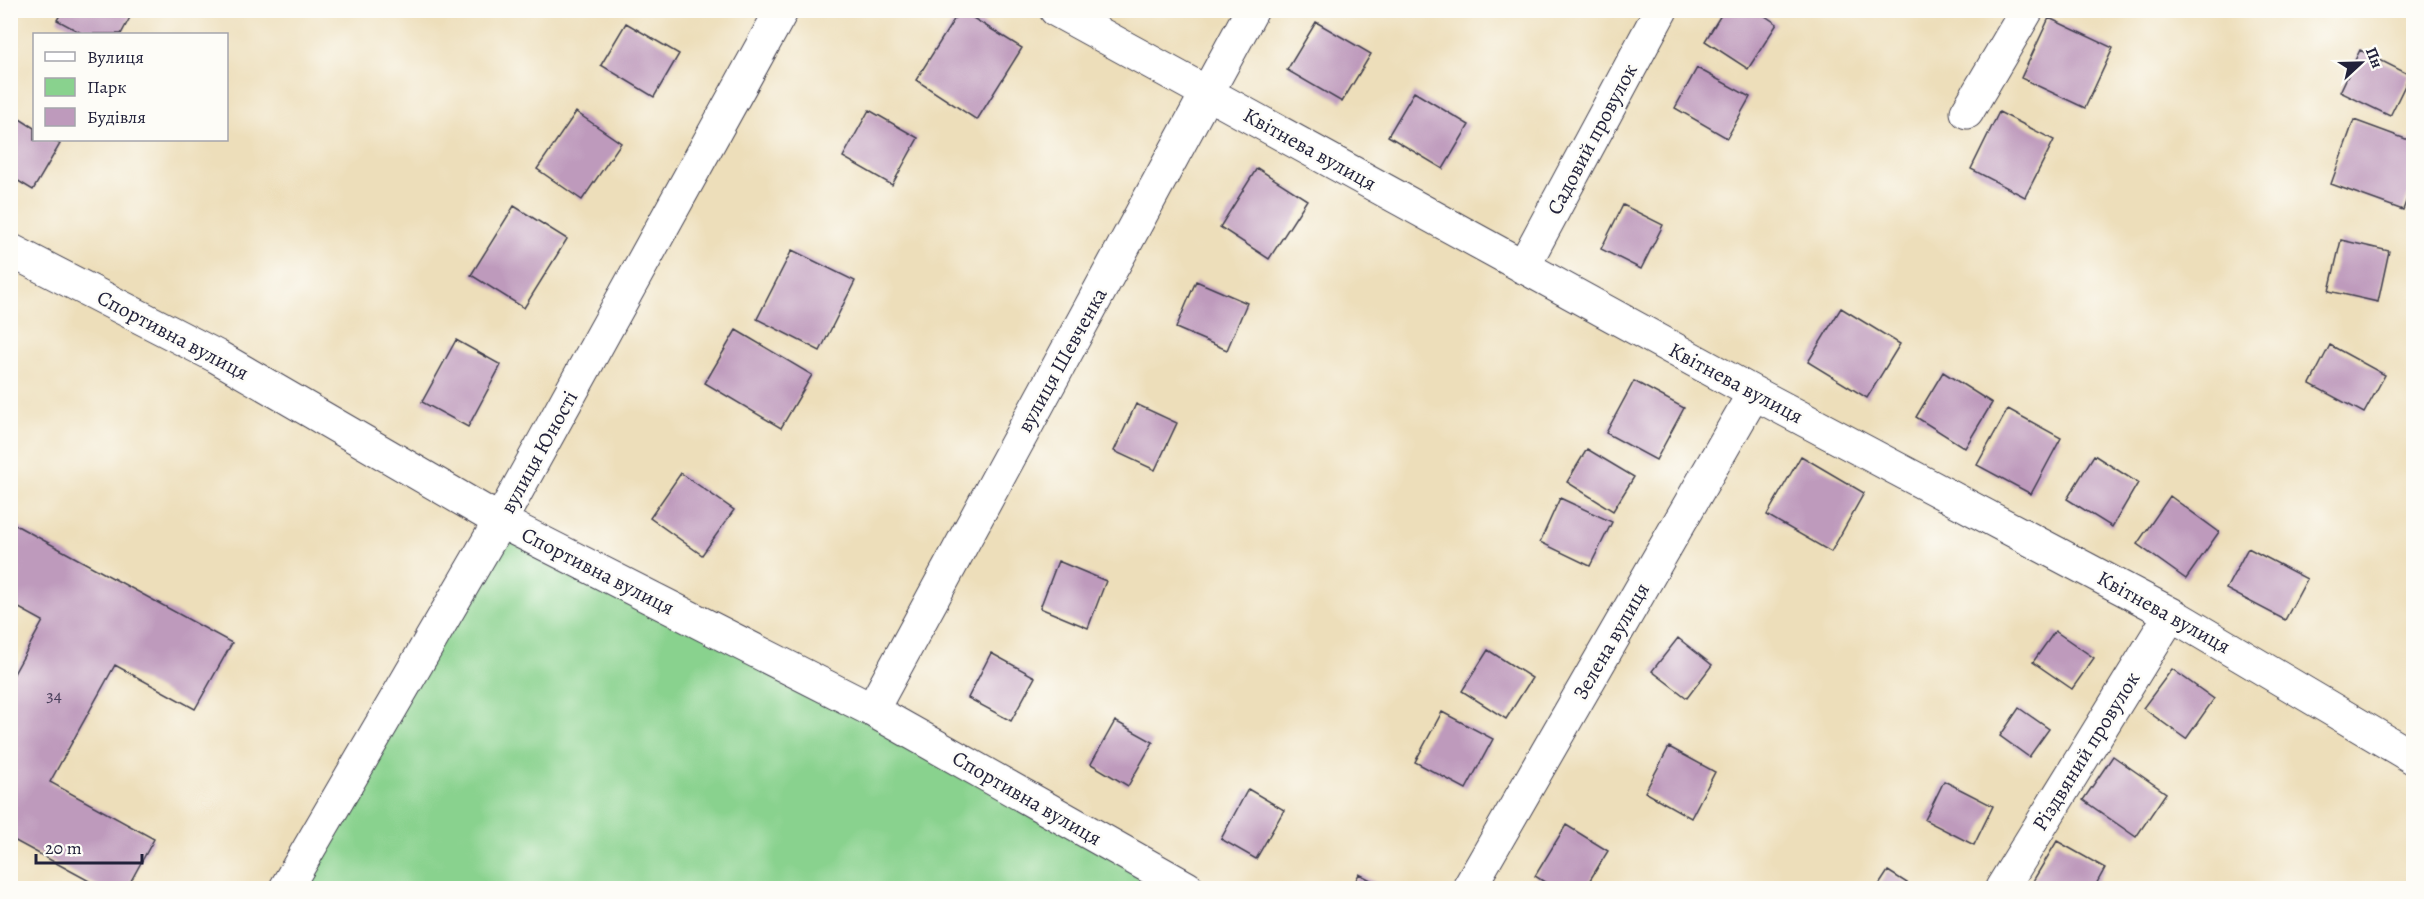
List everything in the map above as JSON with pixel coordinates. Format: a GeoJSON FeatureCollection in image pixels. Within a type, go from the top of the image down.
{"type":"FeatureCollection","features":[{"type":"Feature","properties":{"kind":"street","name":"вулиця Юності"},"geometry":{"type":"LineString","coordinates":[[286,888],[500,521],[782,10]]}},
{"type":"Feature","properties":{"kind":"street","name":"Квітнева вулиця"},"geometry":{"type":"LineString","coordinates":[[1056,10],[1754,393],[2170,614],[2414,758]]}},
{"type":"Feature","properties":{"kind":"street","name":"вулиця Шевченка"},"geometry":{"type":"LineString","coordinates":[[872,710],[1252,10]]}},
{"type":"Feature","properties":{"kind":"street","name":"Садовий провулок"},"geometry":{"type":"LineString","coordinates":[[1523,267],[1661,10]]}},
{"type":"Feature","properties":{"kind":"street"},"geometry":{"type":"LineString","coordinates":[[1967,112],[2027,10]]}},
{"type":"Feature","properties":{"kind":"street","name":"Спортивна вулиця"},"geometry":{"type":"LineString","coordinates":[[10,250],[216,356],[500,521],[872,710],[1187,888]]}},
{"type":"Feature","properties":{"kind":"street","name":"Зелена вулиця"},"geometry":{"type":"LineString","coordinates":[[1469,888],[1754,393]]}},
{"type":"Feature","properties":{"kind":"street","name":"Різдвяний провулок"},"geometry":{"type":"LineString","coordinates":[[2002,888],[2170,614]]}},
{"type":"Feature","properties":{"kind":"green space"},"geometry":{"type":"Polygon","coordinates":[[[500,521],[1187,888],[286,888],[500,521]]]}},
{"type":"Feature","properties":{"kind":"building"},"geometry":{"type":"Polygon","coordinates":[[[63,10],[134,10],[122,33],[81,33],[57,20],[63,10]]]}},
{"type":"Feature","properties":{"kind":"building"},"geometry":{"type":"Polygon","coordinates":[[[960,10],[1022,48],[977,120],[916,80],[960,10]]]}},
{"type":"Feature","properties":{"kind":"building"},"geometry":{"type":"Polygon","coordinates":[[[1724,10],[1756,10],[1777,24],[1748,69],[1705,41],[1724,10]]]}},
{"type":"Feature","properties":{"kind":"building"},"geometry":{"type":"Polygon","coordinates":[[[2049,18],[2113,48],[2085,108],[2021,78],[2049,18]]]}},
{"type":"Feature","properties":{"kind":"building"},"geometry":{"type":"Polygon","coordinates":[[[1316,22],[1371,54],[1342,102],[1287,70],[1316,22]]]}},
{"type":"Feature","properties":{"kind":"building"},"geometry":{"type":"Polygon","coordinates":[[[626,23],[679,54],[654,97],[601,65],[626,23]]]}},
{"type":"Feature","properties":{"kind":"building"},"geometry":{"type":"Polygon","coordinates":[[[2360,50],[2410,75],[2390,116],[2340,92],[2360,50]]]}},
{"type":"Feature","properties":{"kind":"building"},"geometry":{"type":"Polygon","coordinates":[[[1697,68],[1750,97],[1727,138],[1675,108],[1697,68]]]}},
{"type":"Feature","properties":{"kind":"building"},"geometry":{"type":"Polygon","coordinates":[[[1414,92],[1469,125],[1443,169],[1388,136],[1414,92]]]}},
{"type":"Feature","properties":{"kind":"building"},"geometry":{"type":"Polygon","coordinates":[[[869,110],[918,138],[892,185],[843,157],[869,110]]]}},
{"type":"Feature","properties":{"kind":"building"},"geometry":{"type":"Polygon","coordinates":[[[576,112],[621,143],[582,200],[537,169],[576,112]]]}},
{"type":"Feature","properties":{"kind":"building"},"geometry":{"type":"Polygon","coordinates":[[[1999,112],[2054,140],[2025,197],[1971,169],[1999,112]]]}},
{"type":"Feature","properties":{"kind":"building"},"geometry":{"type":"Polygon","coordinates":[[[15,116],[33,127],[33,141],[55,141],[60,144],[33,190],[10,176],[10,123],[15,116]]]}},
{"type":"Feature","properties":{"kind":"building"},"geometry":{"type":"Polygon","coordinates":[[[2354,120],[2414,142],[2414,180],[2403,210],[2331,184],[2354,120]]]}},
{"type":"Feature","properties":{"kind":"building"},"geometry":{"type":"Polygon","coordinates":[[[1257,168],[1307,200],[1269,259],[1220,227],[1257,168]]]}},
{"type":"Feature","properties":{"kind":"building"},"geometry":{"type":"Polygon","coordinates":[[[1623,205],[1663,225],[1641,269],[1601,249],[1623,205]]]}},
{"type":"Feature","properties":{"kind":"building"},"geometry":{"type":"Polygon","coordinates":[[[514,206],[567,239],[524,308],[471,275],[514,206]]]}},
{"type":"Feature","properties":{"kind":"building"},"geometry":{"type":"Polygon","coordinates":[[[2341,240],[2389,251],[2378,302],[2329,291],[2341,240]]]}},
{"type":"Feature","properties":{"kind":"building"},"geometry":{"type":"Polygon","coordinates":[[[792,250],[855,281],[820,351],[757,319],[792,250]]]}},
{"type":"Feature","properties":{"kind":"building"},"geometry":{"type":"Polygon","coordinates":[[[1196,281],[1247,303],[1227,350],[1176,328],[1196,281]]]}},
{"type":"Feature","properties":{"kind":"building"},"geometry":{"type":"Polygon","coordinates":[[[1841,308],[1900,344],[1867,398],[1808,362],[1841,308]]]}},
{"type":"Feature","properties":{"kind":"building"},"geometry":{"type":"Polygon","coordinates":[[[736,330],[812,375],[781,428],[705,383],[736,330]]]}},
{"type":"Feature","properties":{"kind":"building"},"geometry":{"type":"Polygon","coordinates":[[[456,340],[501,365],[468,427],[422,402],[456,340]]]}},
{"type":"Feature","properties":{"kind":"building"},"geometry":{"type":"Polygon","coordinates":[[[2330,345],[2385,375],[2364,413],[2310,384],[2330,345]]]}},
{"type":"Feature","properties":{"kind":"building"},"geometry":{"type":"Polygon","coordinates":[[[1943,372],[1992,403],[1965,448],[1916,417],[1943,372]]]}},
{"type":"Feature","properties":{"kind":"building"},"geometry":{"type":"Polygon","coordinates":[[[1634,381],[1684,408],[1656,460],[1606,433],[1634,381]]]}},
{"type":"Feature","properties":{"kind":"building"},"geometry":{"type":"Polygon","coordinates":[[[1136,404],[1177,423],[1155,470],[1114,451],[1136,404]]]}},
{"type":"Feature","properties":{"kind":"building"},"geometry":{"type":"Polygon","coordinates":[[[2008,409],[2061,438],[2031,494],[1977,465],[2008,409]]]}},
{"type":"Feature","properties":{"kind":"building"},"geometry":{"type":"Polygon","coordinates":[[[1587,449],[1634,477],[1613,511],[1567,482],[1587,449]]]}},
{"type":"Feature","properties":{"kind":"building"},"geometry":{"type":"Polygon","coordinates":[[[2094,455],[2138,483],[2112,527],[2067,499],[2094,455]]]}},
{"type":"Feature","properties":{"kind":"building"},"geometry":{"type":"Polygon","coordinates":[[[1801,456],[1864,493],[1831,552],[1767,515],[1801,456]]]}},
{"type":"Feature","properties":{"kind":"building"},"geometry":{"type":"Polygon","coordinates":[[[681,473],[734,510],[702,555],[650,518],[681,473]]]}},
{"type":"Feature","properties":{"kind":"building"},"geometry":{"type":"Polygon","coordinates":[[[2170,496],[2219,532],[2186,579],[2137,544],[2170,496]]]}},
{"type":"Feature","properties":{"kind":"building"},"geometry":{"type":"Polygon","coordinates":[[[1560,498],[1612,522],[1590,566],[1540,542],[1560,498]]]}},
{"type":"Feature","properties":{"kind":"building"},"geometry":{"type":"Polygon","coordinates":[[[10,522],[232,643],[195,709],[115,665],[50,782],[154,839],[127,888],[102,888],[10,838],[10,681],[43,621],[10,603],[10,522]]]}},
{"type":"Feature","properties":{"kind":"building"},"geometry":{"type":"Polygon","coordinates":[[[2248,548],[2307,579],[2285,620],[2226,589],[2248,548]]]}},
{"type":"Feature","properties":{"kind":"building"},"geometry":{"type":"Polygon","coordinates":[[[1058,561],[1106,581],[1088,628],[1040,608],[1058,561]]]}},
{"type":"Feature","properties":{"kind":"building"},"geometry":{"type":"Polygon","coordinates":[[[2055,631],[2094,658],[2072,689],[2033,662],[2055,631]]]}},
{"type":"Feature","properties":{"kind":"building"},"geometry":{"type":"Polygon","coordinates":[[[1678,638],[1712,665],[1687,698],[1652,671],[1678,638]]]}},
{"type":"Feature","properties":{"kind":"building"},"geometry":{"type":"Polygon","coordinates":[[[1488,650],[1532,678],[1506,719],[1462,691],[1488,650]]]}},
{"type":"Feature","properties":{"kind":"building"},"geometry":{"type":"Polygon","coordinates":[[[991,653],[1035,677],[1011,721],[968,698],[991,653]]]}},
{"type":"Feature","properties":{"kind":"building"},"geometry":{"type":"Polygon","coordinates":[[[2172,669],[2214,699],[2186,739],[2143,708],[2172,669]]]}},
{"type":"Feature","properties":{"kind":"building"},"geometry":{"type":"Polygon","coordinates":[[[2019,708],[2049,729],[2029,757],[2000,736],[2019,708]]]}},
{"type":"Feature","properties":{"kind":"building"},"geometry":{"type":"Polygon","coordinates":[[[1442,712],[1493,739],[1466,789],[1415,762],[1442,712]]]}},
{"type":"Feature","properties":{"kind":"building"},"geometry":{"type":"Polygon","coordinates":[[[1115,721],[1153,742],[1128,786],[1091,764],[1115,721]]]}},
{"type":"Feature","properties":{"kind":"building"},"geometry":{"type":"Polygon","coordinates":[[[1669,747],[1715,772],[1691,818],[1645,792],[1669,747]]]}},
{"type":"Feature","properties":{"kind":"building"},"geometry":{"type":"Polygon","coordinates":[[[2113,756],[2166,793],[2136,837],[2083,800],[2113,756]]]}},
{"type":"Feature","properties":{"kind":"building"},"geometry":{"type":"Polygon","coordinates":[[[1944,781],[1993,806],[1974,845],[1925,820],[1944,781]]]}},
{"type":"Feature","properties":{"kind":"building"},"geometry":{"type":"Polygon","coordinates":[[[1248,789],[1284,810],[1256,859],[1221,839],[1248,789]]]}},
{"type":"Feature","properties":{"kind":"building"},"geometry":{"type":"Polygon","coordinates":[[[1566,825],[1608,851],[1585,888],[1554,888],[1535,876],[1566,825]]]}},
{"type":"Feature","properties":{"kind":"building"},"geometry":{"type":"Polygon","coordinates":[[[2057,841],[2105,868],[2094,888],[2030,886],[2057,841]]]}},
{"type":"Feature","properties":{"kind":"building"},"geometry":{"type":"Polygon","coordinates":[[[1888,871],[1915,888],[1877,888],[1888,871]]]}},
{"type":"Feature","properties":{"kind":"building"},"geometry":{"type":"Polygon","coordinates":[[[1359,874],[1386,888],[1352,888],[1359,874]]]}}]}
